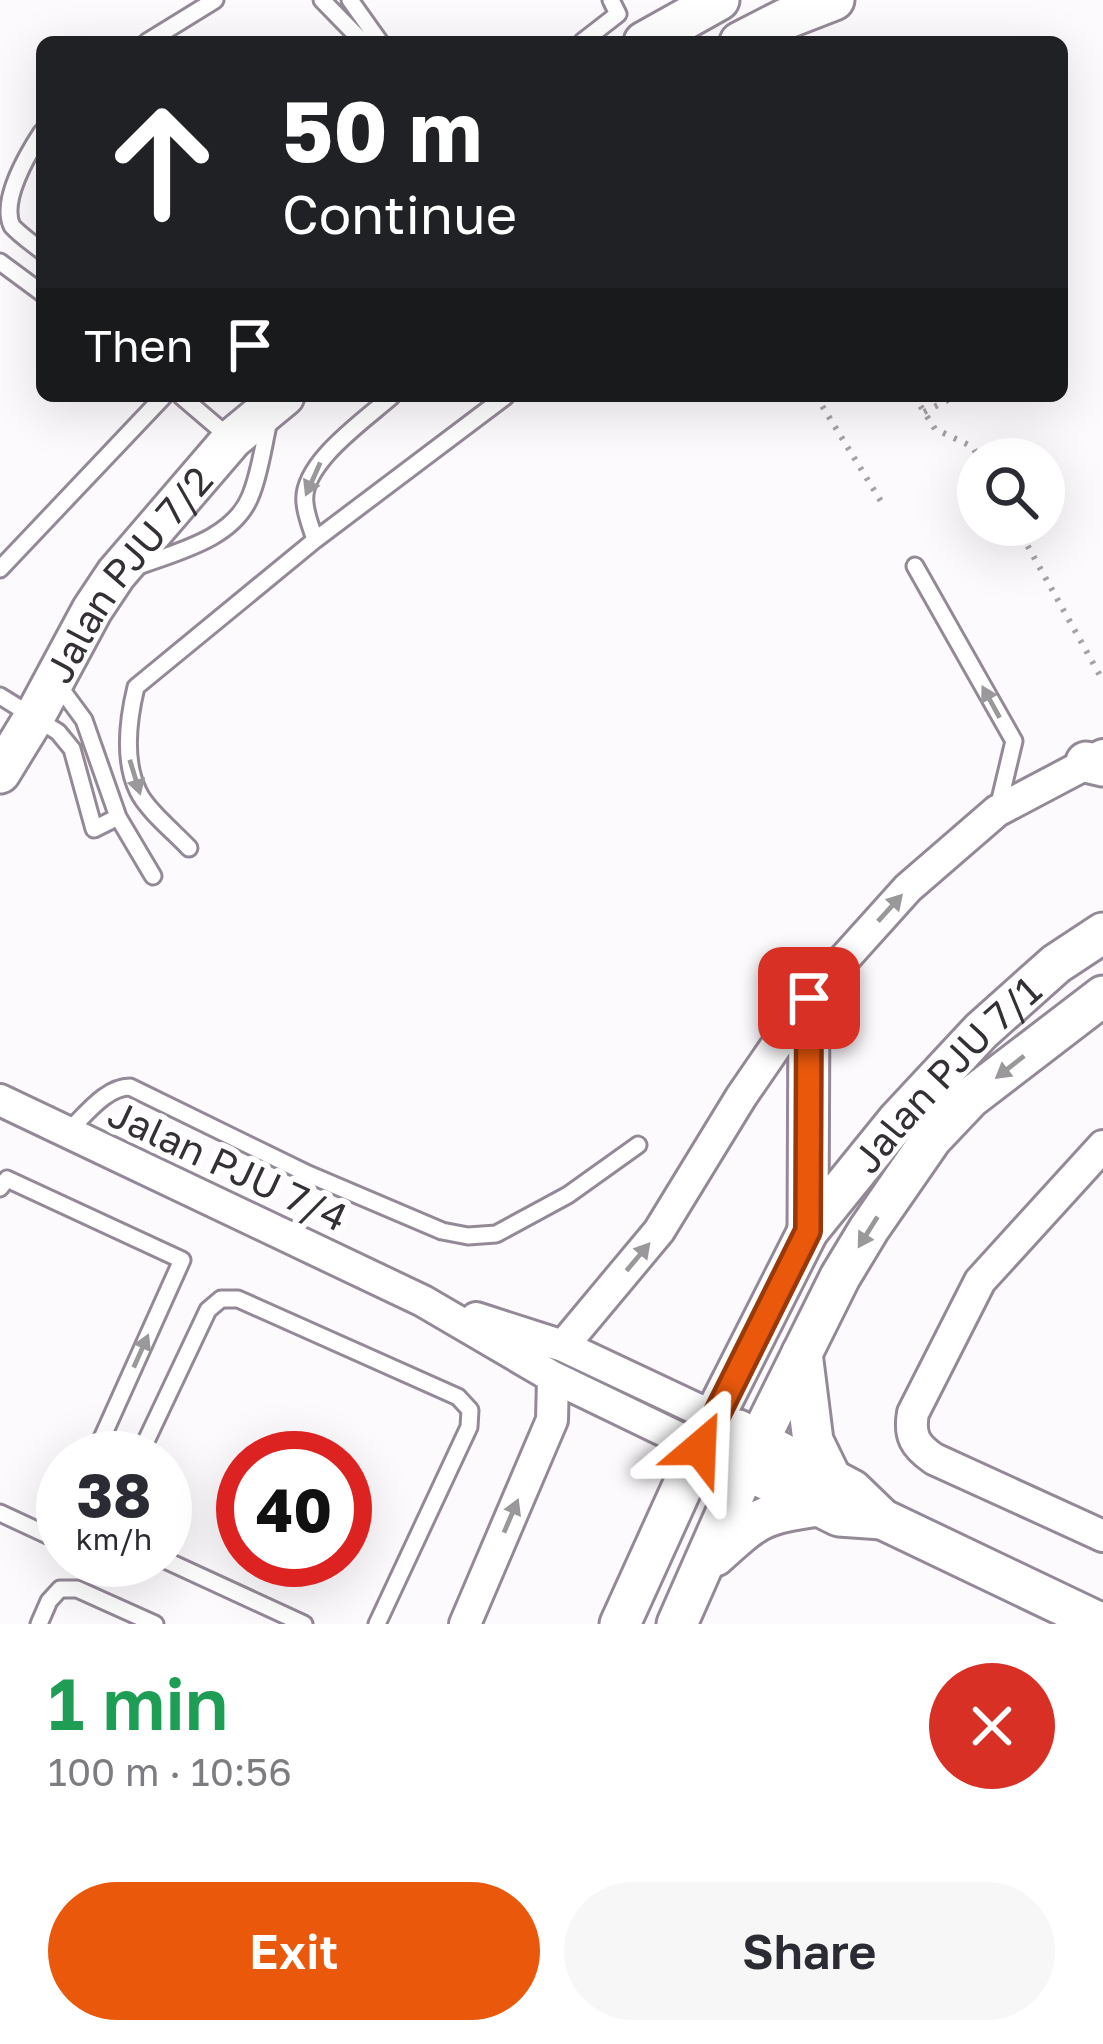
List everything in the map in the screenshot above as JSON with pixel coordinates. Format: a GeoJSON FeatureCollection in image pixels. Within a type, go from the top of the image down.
{"type":"FeatureCollection","features":[{"type":"Feature","properties":{"kind":"street"},"geometry":{"type":"LineString","coordinates":[[752,36],[834,0]]}},
{"type":"Feature","properties":{"kind":"street"},"geometry":{"type":"LineString","coordinates":[[660,28],[710,2],[725,36]]}},
{"type":"Feature","properties":{"kind":"street","name":"Jalan PJU 7/2"},"geometry":{"type":"LineString","coordinates":[[0,773],[116,574],[232,439],[277,402]]}},
{"type":"Feature","properties":{"kind":"street"},"geometry":{"type":"LineString","coordinates":[[563,1346],[659,1231],[809,998],[908,888],[997,811],[1098,761]]}},
{"type":"Feature","properties":{"kind":"street","name":"Jalan PJU 7/1"},"geometry":{"type":"LineString","coordinates":[[620,1624],[707,1432],[808,1231],[898,1120],[981,1031],[1056,964],[1103,933]]}},
{"type":"Feature","properties":{"kind":"street","name":"Jalan PJU 7/1"},"geometry":{"type":"LineString","coordinates":[[676,1624],[752,1454],[869,1228],[932,1138],[970,1098],[1103,996]]}},
{"type":"Feature","properties":{"kind":"street"},"geometry":{"type":"LineString","coordinates":[[808,1231],[809,998]]}},
{"type":"Feature","properties":{"kind":"street","name":"Jalan PJU 7/4"},"geometry":{"type":"LineString","coordinates":[[0,1100],[423,1301],[554,1378],[707,1432]]}},
{"type":"Feature","properties":{"kind":"street"},"geometry":{"type":"LineString","coordinates":[[1098,1159],[980,1281],[913,1413],[910,1428],[912,1439],[934,1459],[1103,1536]]}},
{"type":"Feature","properties":{"kind":"street","name":"Jalan PJU 7/4"},"geometry":{"type":"LineString","coordinates":[[423,1301],[563,1346],[707,1432]]}},
{"type":"Feature","properties":{"kind":"street"},"geometry":{"type":"LineString","coordinates":[[802,1352],[813,1441],[825,1493],[839,1516],[882,1519],[1102,1624]]}},
{"type":"Feature","properties":{"kind":"street"},"geometry":{"type":"LineString","coordinates":[[465,1624],[552,1420],[554,1378]]}},
{"type":"Feature","properties":{"kind":"street"},"geometry":{"type":"LineString","coordinates":[[707,1432],[825,1493]]}},
{"type":"Feature","properties":{"kind":"street"},"geometry":{"type":"LineString","coordinates":[[702,1568],[754,1520],[825,1493]]}},
{"type":"Feature","properties":{"kind":"lane"},"geometry":{"type":"LineString","coordinates":[[157,36],[214,0]]}},
{"type":"Feature","properties":{"kind":"lane"},"geometry":{"type":"LineString","coordinates":[[322,0],[357,36]]}},
{"type":"Feature","properties":{"kind":"lane"},"geometry":{"type":"LineString","coordinates":[[350,0],[376,36]]}},
{"type":"Feature","properties":{"kind":"lane"},"geometry":{"type":"LineString","coordinates":[[590,36],[619,14],[611,0]]}},
{"type":"Feature","properties":{"kind":"lane"},"geometry":{"type":"LineString","coordinates":[[36,142],[2,208],[10,225],[36,245]]}},
{"type":"Feature","properties":{"kind":"lane"},"geometry":{"type":"LineString","coordinates":[[0,262],[36,289]]}},
{"type":"Feature","properties":{"kind":"lane"},"geometry":{"type":"LineString","coordinates":[[0,569],[158,402]]}},
{"type":"Feature","properties":{"kind":"lane"},"geometry":{"type":"LineString","coordinates":[[189,402],[232,439]]}},
{"type":"Feature","properties":{"kind":"lane"},"geometry":{"type":"LineString","coordinates":[[116,574],[212,538],[235,520],[250,500],[278,402]]}},
{"type":"Feature","properties":{"kind":"lane"},"geometry":{"type":"LineString","coordinates":[[315,540],[304,501],[316,466],[385,402]]}},
{"type":"Feature","properties":{"kind":"lane"},"geometry":{"type":"LineString","coordinates":[[189,848],[139,795],[128,761],[130,708],[136,687],[315,540],[498,402]]}},
{"type":"Feature","properties":{"kind":"lane"},"geometry":{"type":"LineString","coordinates":[[915,566],[1014,742],[997,811]]}},
{"type":"Feature","properties":{"kind":"lane"},"geometry":{"type":"LineString","coordinates":[[55,680],[84,720],[118,817],[152,876]]}},
{"type":"Feature","properties":{"kind":"lane"},"geometry":{"type":"LineString","coordinates":[[0,696],[58,732],[72,749],[94,830],[118,817]]}},
{"type":"Feature","properties":{"kind":"lane"},"geometry":{"type":"LineString","coordinates":[[67,1132],[109,1093],[120,1086],[130,1087],[308,1174],[442,1231],[468,1236],[496,1234],[568,1195],[638,1145]]}},
{"type":"Feature","properties":{"kind":"lane"},"geometry":{"type":"LineString","coordinates":[[0,1188],[7,1179],[182,1260],[104,1431]]}},
{"type":"Feature","properties":{"kind":"lane"},"geometry":{"type":"LineString","coordinates":[[151,1431],[208,1310],[230,1297],[458,1397],[470,1410],[469,1427],[377,1624]]}},
{"type":"Feature","properties":{"kind":"lane"},"geometry":{"type":"LineString","coordinates":[[0,1514],[36,1530]]}},
{"type":"Feature","properties":{"kind":"lane"},"geometry":{"type":"LineString","coordinates":[[192,1572],[304,1624]]}},
{"type":"Feature","properties":{"kind":"lane"},"geometry":{"type":"LineString","coordinates":[[39,1624],[60,1589],[77,1589],[154,1624]]}},
{"type":"Feature","properties":{"kind":"path"},"geometry":{"type":"LineString","coordinates":[[820,402],[882,503]]}},
{"type":"Feature","properties":{"kind":"path"},"geometry":{"type":"LineString","coordinates":[[918,402],[935,429],[957,439]]}},
{"type":"Feature","properties":{"kind":"path"},"geometry":{"type":"LineString","coordinates":[[924,412],[944,402]]}},
{"type":"Feature","properties":{"kind":"path"},"geometry":{"type":"LineString","coordinates":[[1028,546],[1103,681]]}},
{"type":"Feature","properties":{"kind":"route"},"geometry":{"type":"LineString","coordinates":[[700,1448],[808,1231],[809,998]]}}]}
